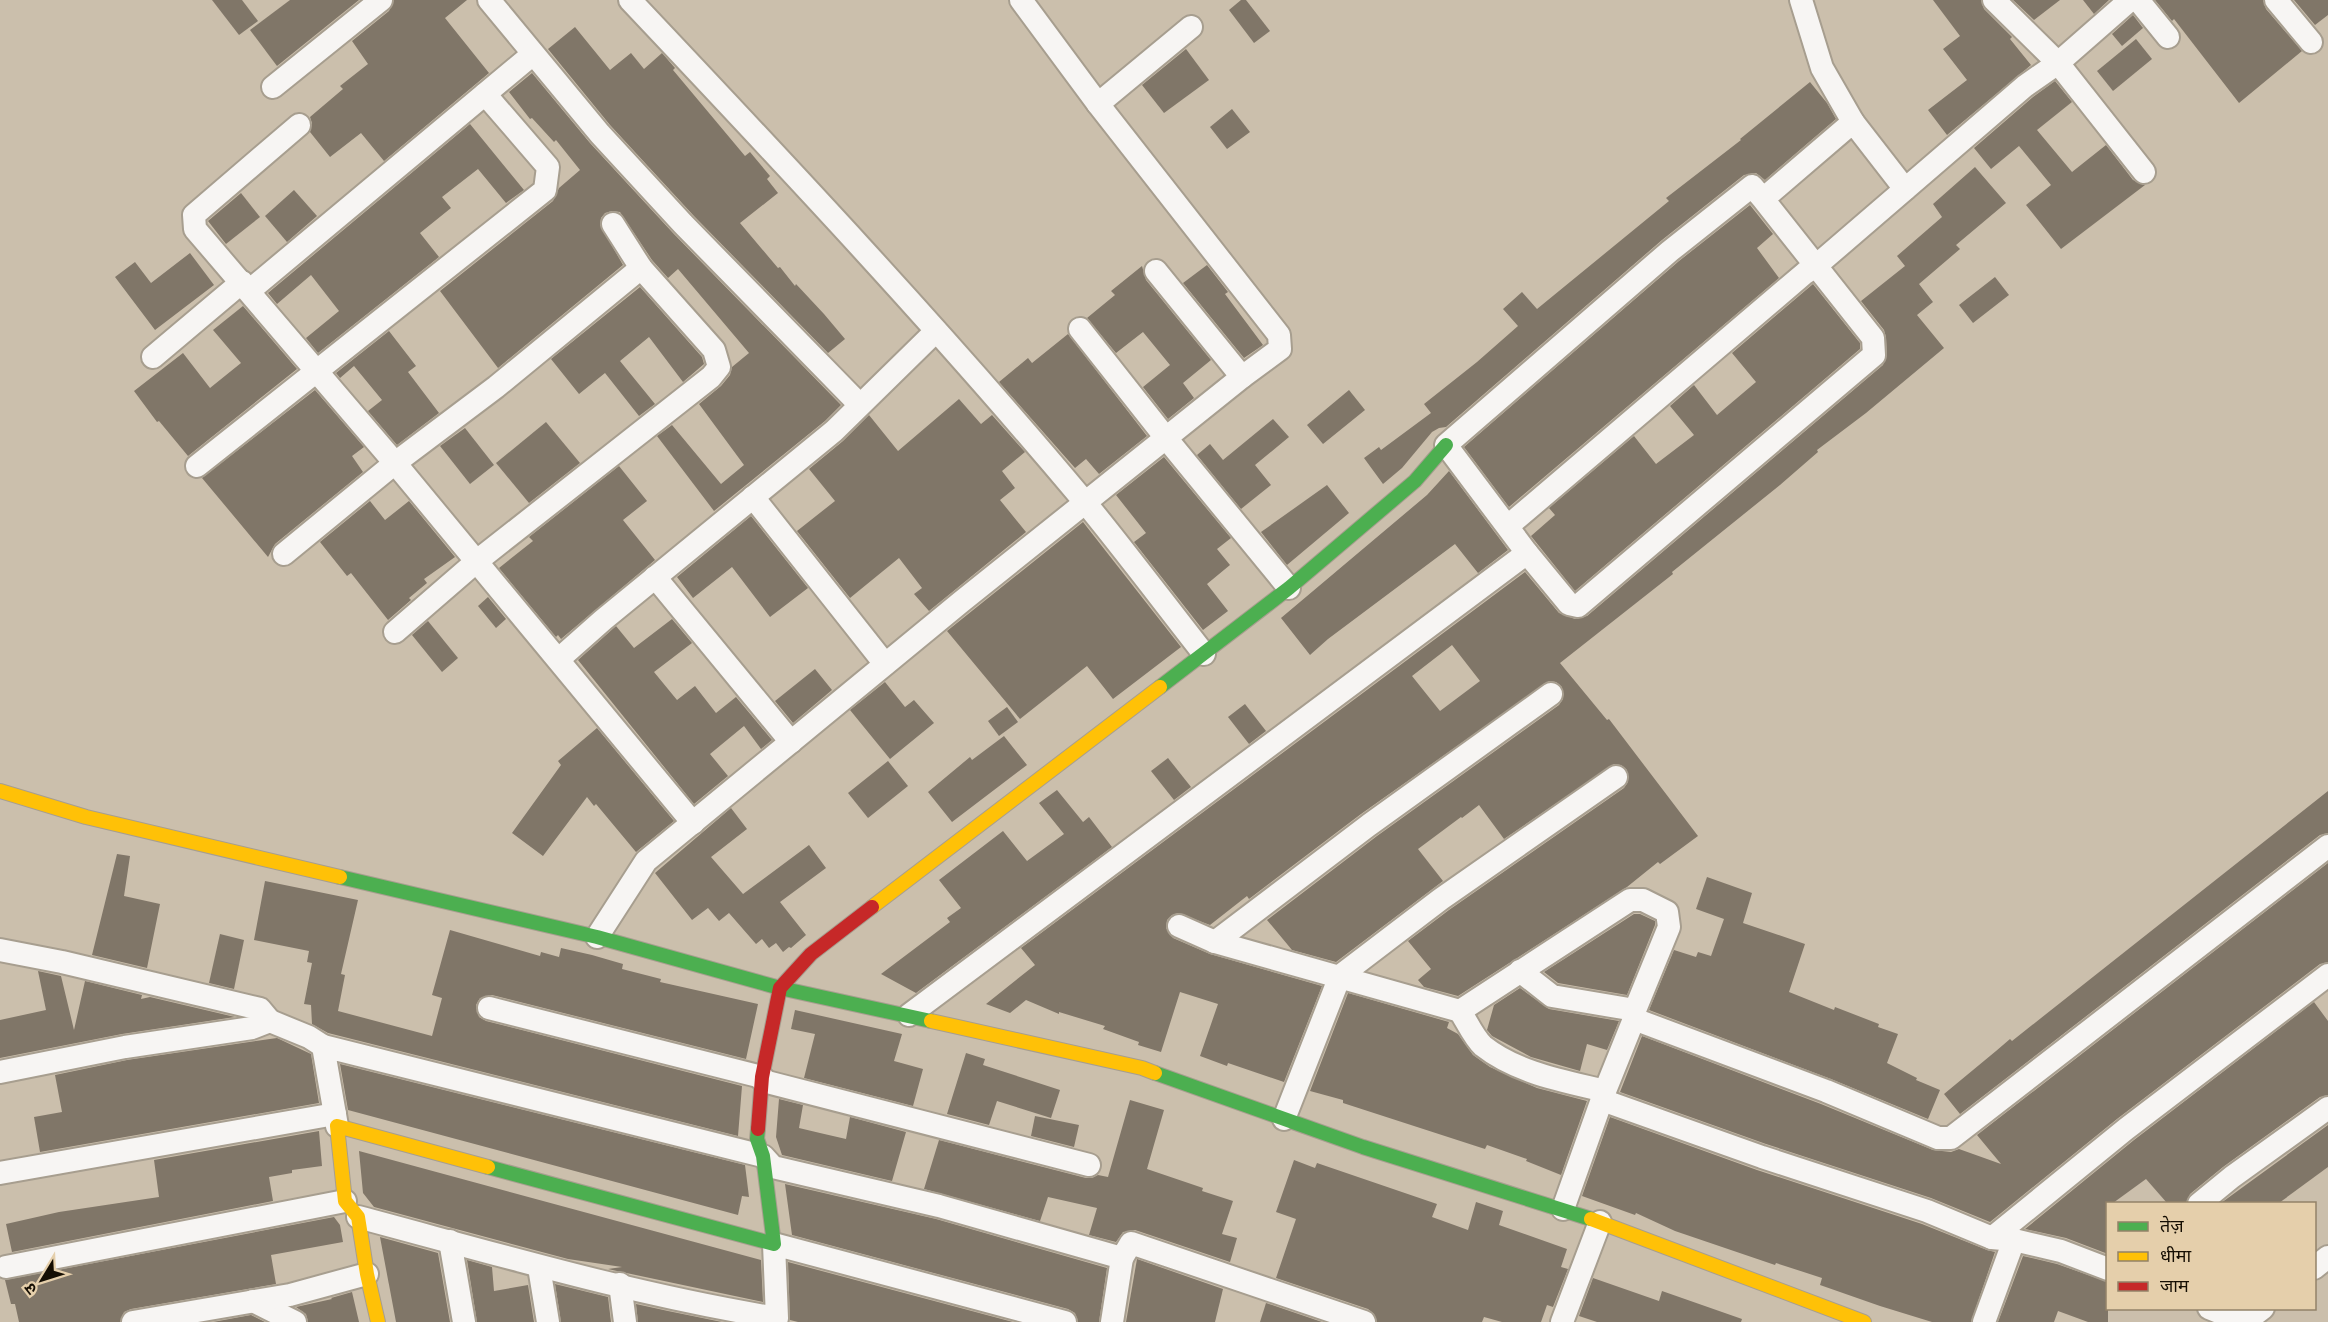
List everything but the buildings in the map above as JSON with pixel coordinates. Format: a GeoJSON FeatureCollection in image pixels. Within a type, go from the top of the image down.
{"type":"FeatureCollection","features":[{"type":"Feature","properties":{"kind":"street"},"geometry":{"type":"LineString","coordinates":[[273,87],[381,0]]}},
{"type":"Feature","properties":{"kind":"street"},"geometry":{"type":"LineString","coordinates":[[489,0],[600,134],[683,224],[860,405]]}},
{"type":"Feature","properties":{"kind":"street"},"geometry":{"type":"LineString","coordinates":[[630,0],[744,120],[936,331],[1085,503],[1204,654]]}},
{"type":"Feature","properties":{"kind":"street"},"geometry":{"type":"LineString","coordinates":[[597,937],[646,861],[885,664],[1242,377],[1280,349],[1279,335],[1098,104],[1021,0]]}},
{"type":"Feature","properties":{"kind":"street"},"geometry":{"type":"LineString","coordinates":[[1801,0],[1822,68],[1853,122],[1905,189]]}},
{"type":"Feature","properties":{"kind":"street"},"geometry":{"type":"LineString","coordinates":[[1994,0],[2058,63],[2144,172]]}},
{"type":"Feature","properties":{"kind":"street"},"geometry":{"type":"LineString","coordinates":[[1508,526],[1805,273],[1818,265],[2025,86],[2058,63],[2130,0]]}},
{"type":"Feature","properties":{"kind":"street"},"geometry":{"type":"LineString","coordinates":[[2138,0],[2168,37]]}},
{"type":"Feature","properties":{"kind":"street"},"geometry":{"type":"LineString","coordinates":[[2276,0],[2311,42]]}},
{"type":"Feature","properties":{"kind":"street"},"geometry":{"type":"LineString","coordinates":[[1098,104],[1191,27]]}},
{"type":"Feature","properties":{"kind":"street"},"geometry":{"type":"LineString","coordinates":[[153,357],[246,286],[533,54]]}},
{"type":"Feature","properties":{"kind":"street"},"geometry":{"type":"LineString","coordinates":[[196,466],[545,190],[548,167],[485,94]]}},
{"type":"Feature","properties":{"kind":"street"},"geometry":{"type":"LineString","coordinates":[[1762,199],[1853,122]]}},
{"type":"Feature","properties":{"kind":"street"},"geometry":{"type":"LineString","coordinates":[[299,125],[194,215],[195,229],[395,463],[693,823]]}},
{"type":"Feature","properties":{"kind":"street"},"geometry":{"type":"LineString","coordinates":[[6,1267],[352,1209],[539,1267],[620,1284],[703,1314],[780,1320],[774,1244],[763,1156],[757,1139],[762,1079],[780,988],[811,954],[1289,588],[1415,481],[1446,445],[1670,251],[1752,186],[1818,265],[1873,338],[1874,355],[1578,606],[1569,604],[1527,553],[1446,445]]}},
{"type":"Feature","properties":{"kind":"street"},"geometry":{"type":"LineString","coordinates":[[395,632],[477,561],[711,377],[719,367],[714,350],[641,268],[613,224]]}},
{"type":"Feature","properties":{"kind":"street"},"geometry":{"type":"LineString","coordinates":[[284,554],[395,463],[496,387],[641,268]]}},
{"type":"Feature","properties":{"kind":"street"},"geometry":{"type":"LineString","coordinates":[[1156,271],[1242,377]]}},
{"type":"Feature","properties":{"kind":"street"},"geometry":{"type":"LineString","coordinates":[[1080,329],[1289,588]]}},
{"type":"Feature","properties":{"kind":"street"},"geometry":{"type":"LineString","coordinates":[[559,659],[655,577],[834,431],[936,331]]}},
{"type":"Feature","properties":{"kind":"street"},"geometry":{"type":"LineString","coordinates":[[753,497],[885,664]]}},
{"type":"Feature","properties":{"kind":"street"},"geometry":{"type":"LineString","coordinates":[[909,1016],[1527,553]]}},
{"type":"Feature","properties":{"kind":"street"},"geometry":{"type":"LineString","coordinates":[[655,577],[791,742]]}},
{"type":"Feature","properties":{"kind":"street"},"geometry":{"type":"LineString","coordinates":[[1215,942],[1369,825],[1551,694]]}},
{"type":"Feature","properties":{"kind":"street"},"geometry":{"type":"LineString","coordinates":[[1284,1119],[1340,976],[1441,899],[1617,777]]}},
{"type":"Feature","properties":{"kind":"street"},"geometry":{"type":"LineString","coordinates":[[0,791],[86,816],[597,937],[780,988],[1142,1068],[1363,1147],[1600,1222],[1864,1322]]}},
{"type":"Feature","properties":{"kind":"street"},"geometry":{"type":"LineString","coordinates":[[1520,971],[1552,996],[1634,1015],[1938,1138],[1951,1138],[2328,846]]}},
{"type":"Feature","properties":{"kind":"street"},"geometry":{"type":"LineString","coordinates":[[1460,1011],[1630,900],[1643,900],[1667,912],[1669,927],[1603,1096],[1563,1209]]}},
{"type":"Feature","properties":{"kind":"street"},"geometry":{"type":"LineString","coordinates":[[1179,926],[1215,942],[1460,1011],[1482,1045],[1512,1063],[1762,1157],[1927,1211],[1992,1238],[2014,1240],[2061,1251],[2106,1268]]}},
{"type":"Feature","properties":{"kind":"street"},"geometry":{"type":"LineString","coordinates":[[0,950],[62,962],[260,1009],[270,1021],[309,1037],[323,1046],[763,1156],[773,1167],[939,1206],[1122,1258]]}},
{"type":"Feature","properties":{"kind":"street"},"geometry":{"type":"LineString","coordinates":[[1992,1238],[2126,1129],[2328,975]]}},
{"type":"Feature","properties":{"kind":"street"},"geometry":{"type":"LineString","coordinates":[[489,1008],[1089,1165]]}},
{"type":"Feature","properties":{"kind":"street"},"geometry":{"type":"LineString","coordinates":[[0,1071],[125,1047],[252,1028],[270,1021]]}},
{"type":"Feature","properties":{"kind":"street"},"geometry":{"type":"LineString","coordinates":[[323,1046],[352,1209],[378,1322]]}},
{"type":"Feature","properties":{"kind":"street"},"geometry":{"type":"LineString","coordinates":[[2200,1202],[2232,1176],[2328,1108]]}},
{"type":"Feature","properties":{"kind":"street"},"geometry":{"type":"LineString","coordinates":[[0,1173],[336,1120],[774,1244],[1065,1322]]}},
{"type":"Feature","properties":{"kind":"street"},"geometry":{"type":"LineString","coordinates":[[1562,1322],[1600,1222]]}},
{"type":"Feature","properties":{"kind":"street"},"geometry":{"type":"LineString","coordinates":[[1984,1322],[2014,1240]]}},
{"type":"Feature","properties":{"kind":"street"},"geometry":{"type":"LineString","coordinates":[[450,1241],[464,1322]]}},
{"type":"Feature","properties":{"kind":"street"},"geometry":{"type":"LineString","coordinates":[[1112,1322],[1122,1258],[1131,1243],[1364,1322]]}},
{"type":"Feature","properties":{"kind":"street"},"geometry":{"type":"LineString","coordinates":[[2316,1266],[2328,1257]]}},
{"type":"Feature","properties":{"kind":"street"},"geometry":{"type":"LineString","coordinates":[[539,1267],[548,1322]]}},
{"type":"Feature","properties":{"kind":"street"},"geometry":{"type":"LineString","coordinates":[[133,1322],[215,1315],[253,1301],[290,1295],[367,1274]]}},
{"type":"Feature","properties":{"kind":"street"},"geometry":{"type":"LineString","coordinates":[[620,1284],[625,1322]]}},
{"type":"Feature","properties":{"kind":"street"},"geometry":{"type":"LineString","coordinates":[[290,1295],[296,1322]]}},
{"type":"Feature","properties":{"kind":"street"},"geometry":{"type":"LineString","coordinates":[[253,1301],[296,1322]]}},
{"type":"Feature","properties":{"kind":"street"},"geometry":{"type":"LineString","coordinates":[[2214,1310],[2244,1322],[2260,1310]]}},
{"type":"Feature","properties":{"kind":"traffic: fast"},"geometry":{"type":"LineString","coordinates":[[1160,687],[1289,588],[1415,481],[1446,445]]}},
{"type":"Feature","properties":{"kind":"traffic: fast"},"geometry":{"type":"LineString","coordinates":[[340,877],[597,937],[780,988],[931,1021]]}},
{"type":"Feature","properties":{"kind":"traffic: fast"},"geometry":{"type":"LineString","coordinates":[[1155,1073],[1363,1147],[1591,1219]]}},
{"type":"Feature","properties":{"kind":"traffic: fast"},"geometry":{"type":"LineString","coordinates":[[488,1167],[774,1244],[763,1156],[757,1139],[758,1129]]}},
{"type":"Feature","properties":{"kind":"traffic: slow"},"geometry":{"type":"LineString","coordinates":[[872,907],[1160,687]]}},
{"type":"Feature","properties":{"kind":"traffic: slow"},"geometry":{"type":"LineString","coordinates":[[0,791],[86,817],[340,877]]}},
{"type":"Feature","properties":{"kind":"traffic: slow"},"geometry":{"type":"LineString","coordinates":[[931,1021],[1142,1068],[1155,1073]]}},
{"type":"Feature","properties":{"kind":"traffic: slow"},"geometry":{"type":"LineString","coordinates":[[378,1322],[367,1274],[358,1217],[345,1201],[337,1126],[488,1167]]}},
{"type":"Feature","properties":{"kind":"traffic: slow"},"geometry":{"type":"LineString","coordinates":[[1591,1219],[1864,1322]]}},
{"type":"Feature","properties":{"kind":"traffic: jam"},"geometry":{"type":"LineString","coordinates":[[758,1129],[762,1077],[780,988],[811,954],[872,907]]}}]}
